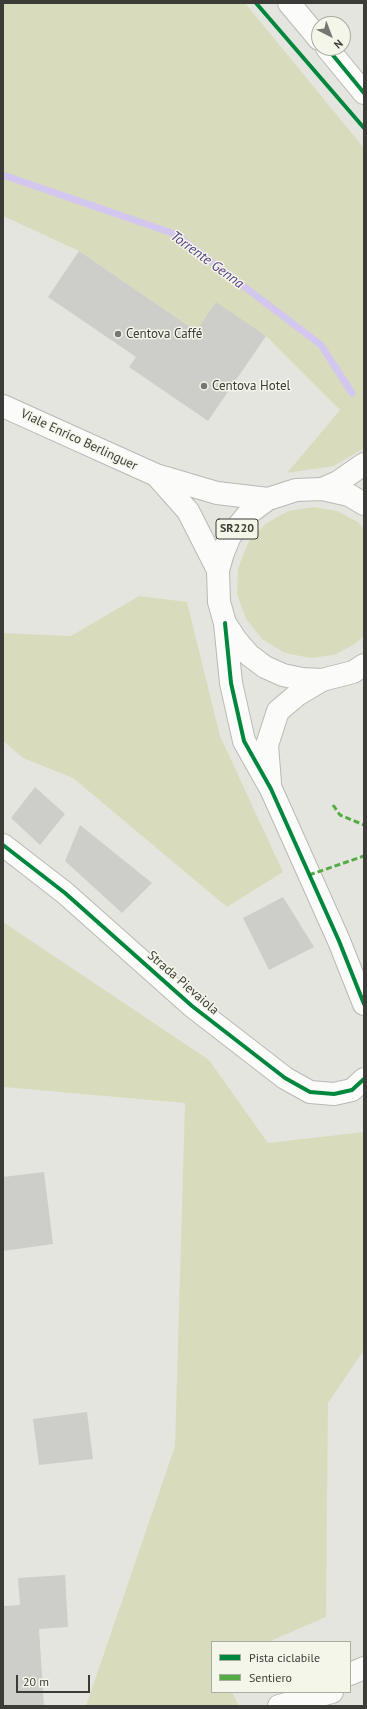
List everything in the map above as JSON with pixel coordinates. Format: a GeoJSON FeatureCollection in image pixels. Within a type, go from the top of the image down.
{"type":"FeatureCollection","features":[{"type":"Feature","properties":{"kind":"main road"},"geometry":{"type":"LineString","coordinates":[[289,3],[311,29]]}},
{"type":"Feature","properties":{"kind":"main road"},"geometry":{"type":"LineString","coordinates":[[333,56],[364,93]]}},
{"type":"Feature","properties":{"kind":"main road","name":"Viale Enrico Berlinguer"},"geometry":{"type":"LineString","coordinates":[[3,406],[156,475],[217,493],[268,500]]}},
{"type":"Feature","properties":{"kind":"main road","name":"SR220"},"geometry":{"type":"LineString","coordinates":[[322,489],[338,482],[364,464]]}},
{"type":"Feature","properties":{"kind":"main road"},"geometry":{"type":"LineString","coordinates":[[156,475],[188,510],[218,570]]}},
{"type":"Feature","properties":{"kind":"main road","name":"SR220"},"geometry":{"type":"LineString","coordinates":[[322,680],[302,679],[289,676],[265,667],[249,655],[236,640],[226,623],[219,602],[218,570],[230,536],[249,513],[268,500],[296,490],[322,489],[350,495],[364,504]]}},
{"type":"Feature","properties":{"kind":"main road","name":"SR220"},"geometry":{"type":"LineString","coordinates":[[226,623],[231,683],[244,741],[271,789],[339,941],[364,1004]]}},
{"type":"Feature","properties":{"kind":"main road","name":"SR220"},"geometry":{"type":"LineString","coordinates":[[271,789],[268,745],[278,711],[297,694],[322,680],[353,672],[364,665]]}},
{"type":"Feature","properties":{"kind":"main road","name":"Strada Pievaiola"},"geometry":{"type":"LineString","coordinates":[[3,846],[65,893],[192,1006],[285,1078],[310,1092],[334,1094],[352,1090],[364,1079]]}},
{"type":"Feature","properties":{"kind":"main road"},"geometry":{"type":"LineString","coordinates":[[351,1674],[364,1668]]}},
{"type":"Feature","properties":{"kind":"main road"},"geometry":{"type":"LineString","coordinates":[[351,1688],[364,1684]]}},
{"type":"Feature","properties":{"kind":"main road"},"geometry":{"type":"LineString","coordinates":[[284,1704],[309,1693]]}},
{"type":"Feature","properties":{"kind":"main road"},"geometry":{"type":"LineString","coordinates":[[284,1704],[328,1693]]}},
{"type":"Feature","properties":{"kind":"green space"},"geometry":{"type":"Polygon","coordinates":[[[3,3],[245,3],[364,148],[364,448],[334,466],[287,473],[340,410],[266,336],[196,331],[79,251],[3,216],[3,3]]]}},
{"type":"Feature","properties":{"kind":"green space"},"geometry":{"type":"Polygon","coordinates":[[[314,507],[337,511],[358,522],[364,529],[364,636],[355,644],[334,655],[310,658],[285,653],[262,639],[246,619],[237,594],[238,568],[248,543],[265,524],[288,511],[314,507]]]}},
{"type":"Feature","properties":{"kind":"green space"},"geometry":{"type":"Polygon","coordinates":[[[139,596],[187,602],[220,736],[283,872],[227,907],[73,778],[23,758],[3,741],[3,633],[71,636],[139,596]]]}},
{"type":"Feature","properties":{"kind":"green space"},"geometry":{"type":"Polygon","coordinates":[[[3,922],[209,1060],[268,1143],[364,1132],[364,1350],[328,1403],[326,1617],[270,1641],[211,1641],[211,1693],[232,1693],[239,1706],[86,1706],[175,1446],[185,1103],[3,1087],[3,922]]]}},
{"type":"Feature","properties":{"kind":"building"},"geometry":{"type":"Polygon","coordinates":[[[79,251],[196,331],[216,302],[266,336],[208,421],[129,367],[136,357],[48,297],[79,251]]]}},
{"type":"Feature","properties":{"kind":"building"},"geometry":{"type":"Polygon","coordinates":[[[35,787],[65,814],[40,845],[11,818],[35,787]]]}},
{"type":"Feature","properties":{"kind":"building"},"geometry":{"type":"Polygon","coordinates":[[[80,825],[152,883],[122,913],[65,861],[80,825]]]}},
{"type":"Feature","properties":{"kind":"building"},"geometry":{"type":"Polygon","coordinates":[[[283,897],[314,947],[269,970],[243,918],[283,897]]]}},
{"type":"Feature","properties":{"kind":"building"},"geometry":{"type":"Polygon","coordinates":[[[44,1172],[53,1244],[3,1251],[3,1177],[44,1172]]]}},
{"type":"Feature","properties":{"kind":"building"},"geometry":{"type":"Polygon","coordinates":[[[87,1412],[93,1459],[39,1465],[33,1419],[87,1412]]]}},
{"type":"Feature","properties":{"kind":"building"},"geometry":{"type":"Polygon","coordinates":[[[65,1575],[68,1627],[39,1629],[44,1706],[3,1706],[3,1606],[20,1605],[18,1578],[65,1575]]]}},
{"type":"Feature","properties":{"kind":"waterway","name":"Torrente Genna"},"geometry":{"type":"LineString","coordinates":[[3,175],[175,234],[321,345],[352,393]]}},
{"type":"Feature","properties":{"kind":"marked path"},"geometry":{"type":"LineString","coordinates":[[333,805],[340,815],[364,825]]}},
{"type":"Feature","properties":{"kind":"marked path"},"geometry":{"type":"LineString","coordinates":[[309,875],[364,856]]}},
{"type":"Feature","properties":{"kind":"cycle path"},"geometry":{"type":"LineString","coordinates":[[256,3],[364,128]]}},
{"type":"Feature","properties":{"kind":"cycle path"},"geometry":{"type":"LineString","coordinates":[[334,56],[364,93]]}},
{"type":"Feature","properties":{"kind":"cycle path"},"geometry":{"type":"LineString","coordinates":[[225,623],[231,683],[244,741],[271,789],[339,941],[364,1004]]}},
{"type":"Feature","properties":{"kind":"cycle path"},"geometry":{"type":"LineString","coordinates":[[3,845],[65,893],[192,1006],[285,1078],[310,1092],[334,1094],[352,1090],[364,1079]]}},
{"type":"Feature","properties":{"kind":"place","name":"Centova Caffé"},"geometry":{"type":"Point","coordinates":[118,334]}},
{"type":"Feature","properties":{"kind":"place","name":"Centova Hotel"},"geometry":{"type":"Point","coordinates":[204,386]}}]}
